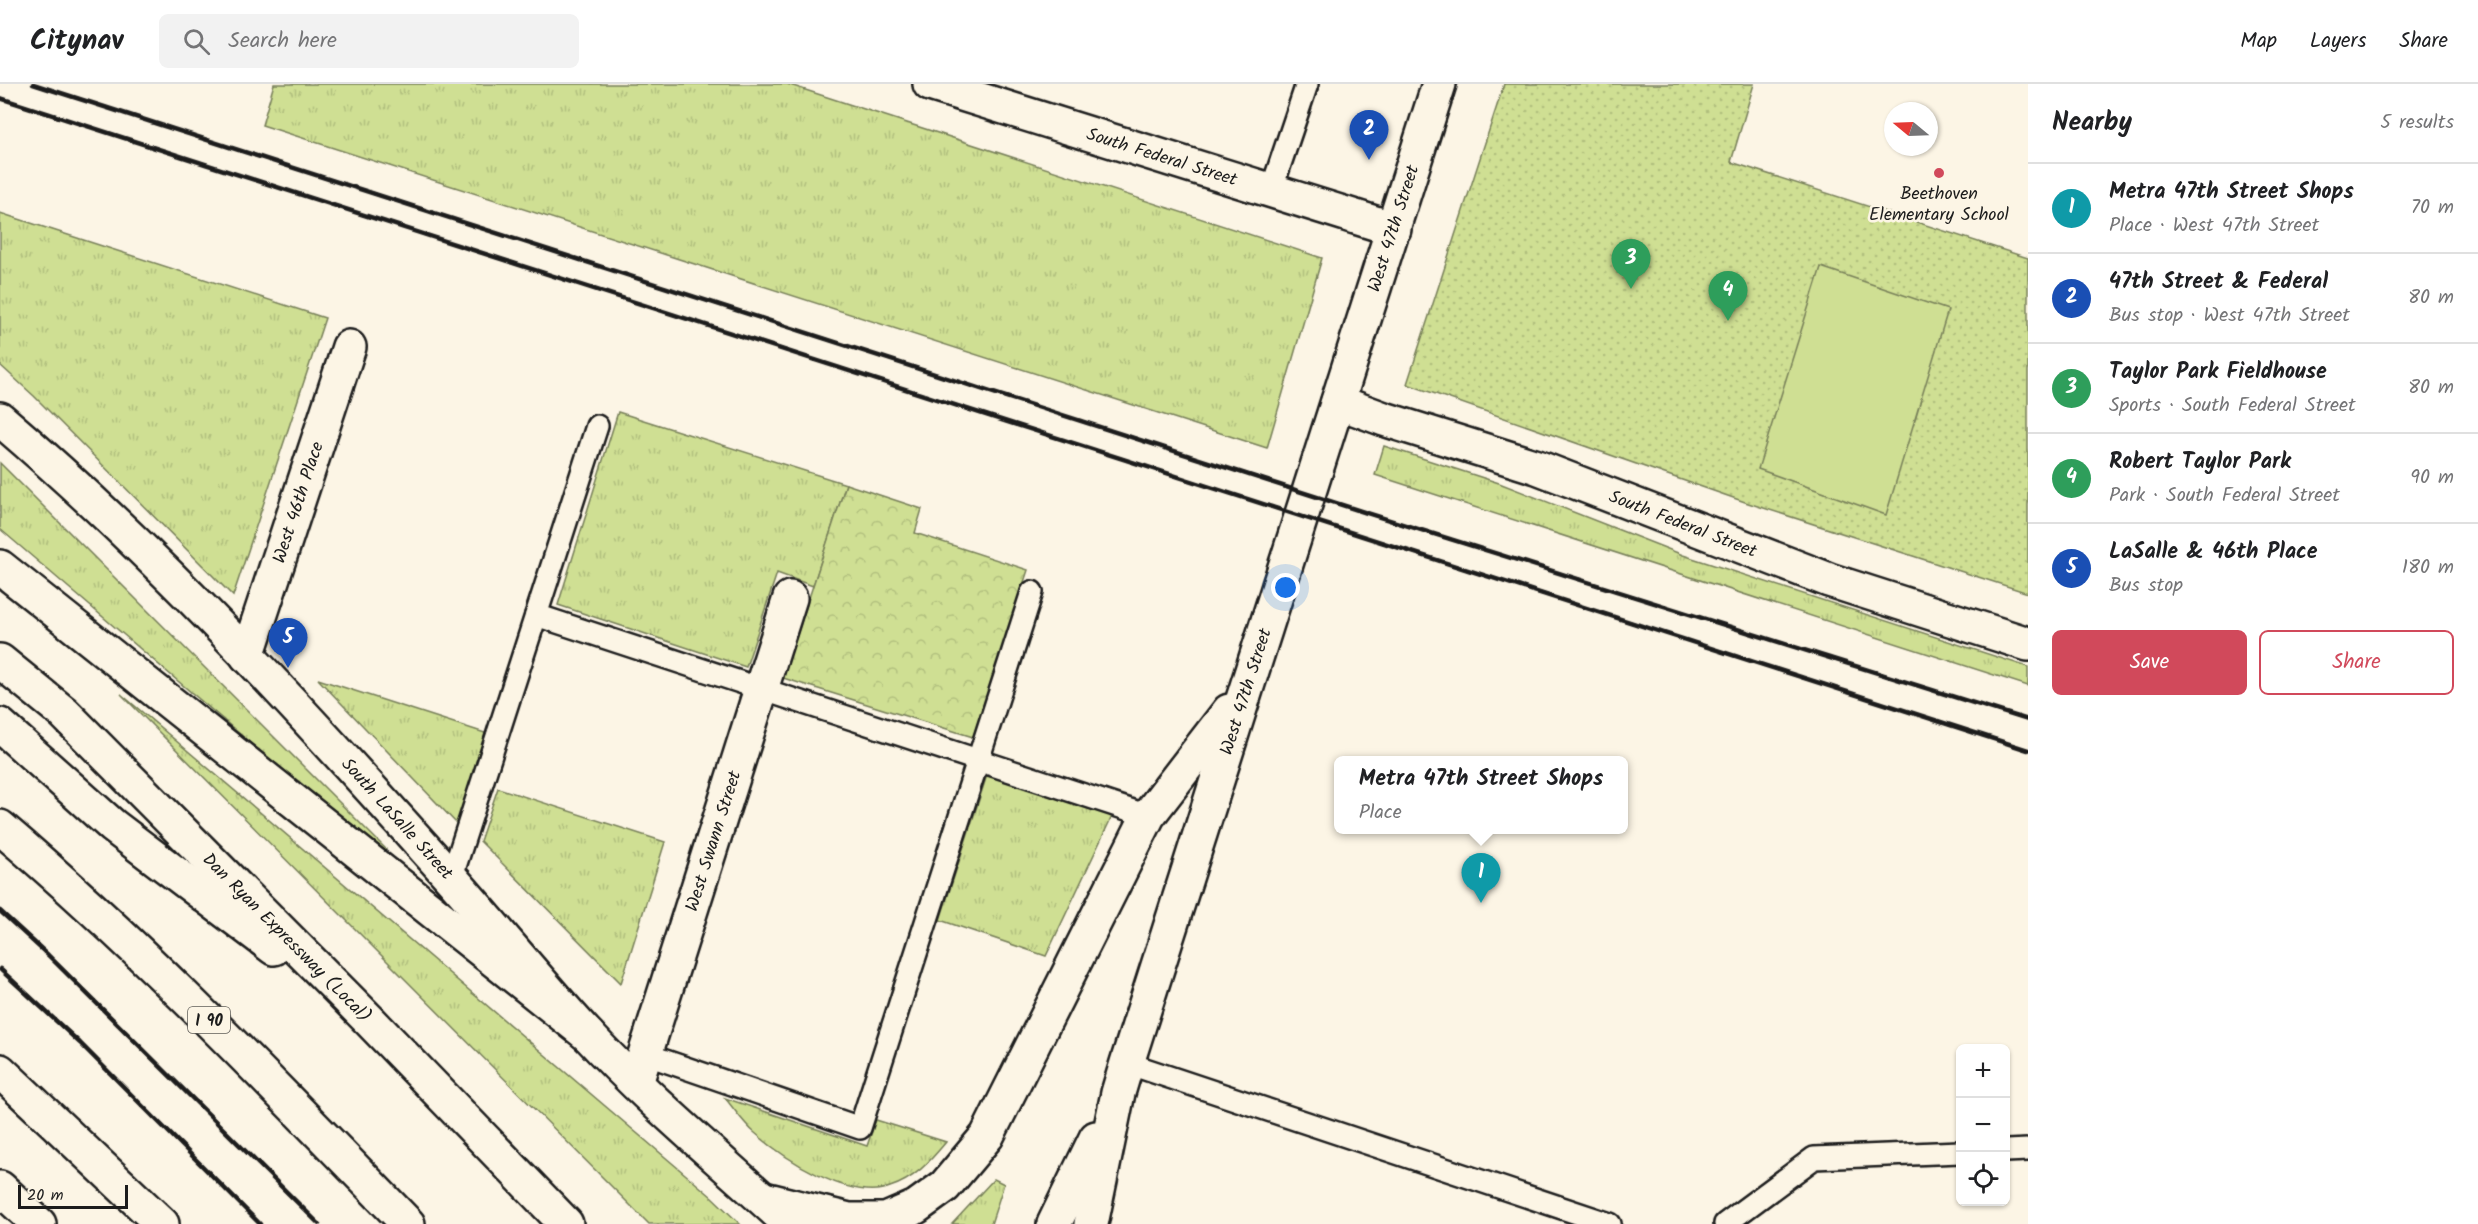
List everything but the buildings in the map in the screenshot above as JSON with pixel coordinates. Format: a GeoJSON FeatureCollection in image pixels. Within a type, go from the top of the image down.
{"type":"FeatureCollection","features":[{"type":"Feature","properties":{"kind":"main road","name":"South Federal Street"},"geometry":{"type":"LineString","coordinates":[[930,84],[1394,229]]}},
{"type":"Feature","properties":{"kind":"main road","name":"West 47th Street"},"geometry":{"type":"LineString","coordinates":[[1090,1224],[1118,1093],[1127,1063],[1243,693],[1439,84]]}},
{"type":"Feature","properties":{"kind":"main road","name":"West 46th Place"},"geometry":{"type":"LineString","coordinates":[[247,656],[349,347]]}},
{"type":"Feature","properties":{"kind":"main road","name":"South Federal Street"},"geometry":{"type":"LineString","coordinates":[[1338,402],[1537,467],[1829,580],[2028,644]]}},
{"type":"Feature","properties":{"kind":"main road","name":"South LaSalle Street"},"geometry":{"type":"LineString","coordinates":[[0,419],[69,477],[247,656],[451,879],[588,1035],[640,1068],[762,1198],[790,1224]]}},
{"type":"Feature","properties":{"kind":"main road"},"geometry":{"type":"LineString","coordinates":[[0,567],[588,1035]]}},
{"type":"Feature","properties":{"kind":"main road","name":"West Swann Street"},"geometry":{"type":"LineString","coordinates":[[640,1068],[790,598]]}},
{"type":"Feature","properties":{"kind":"main road","name":"Dan Ryan Expressway (Local)"},"geometry":{"type":"LineString","coordinates":[[0,661],[64,713],[371,1022],[566,1224]]}},
{"type":"Feature","properties":{"kind":"main road"},"geometry":{"type":"LineString","coordinates":[[762,1198],[849,1220],[886,1220],[916,1207],[945,1186],[987,1136],[1148,816],[1243,693]]}},
{"type":"Feature","properties":{"kind":"main road"},"geometry":{"type":"LineString","coordinates":[[0,725],[113,826],[371,1022]]}},
{"type":"Feature","properties":{"kind":"main road","name":"I 90"},"geometry":{"type":"LineString","coordinates":[[0,827],[73,889],[207,1018],[408,1224]]}},
{"type":"Feature","properties":{"kind":"main road"},"geometry":{"type":"LineString","coordinates":[[0,1071],[162,1224]]}},
{"type":"Feature","properties":{"kind":"main road","name":"West 47th Street"},"geometry":{"type":"LineString","coordinates":[[1054,1224],[1118,1093]]}},
{"type":"Feature","properties":{"kind":"main road"},"geometry":{"type":"LineString","coordinates":[[0,1188],[39,1224]]}},
{"type":"Feature","properties":{"kind":"lane"},"geometry":{"type":"LineString","coordinates":[[1271,191],[1307,84]]}},
{"type":"Feature","properties":{"kind":"lane"},"geometry":{"type":"LineString","coordinates":[[451,879],[597,426]]}},
{"type":"Feature","properties":{"kind":"lane"},"geometry":{"type":"LineString","coordinates":[[640,1068],[860,1128],[1032,592]]}},
{"type":"Feature","properties":{"kind":"lane"},"geometry":{"type":"LineString","coordinates":[[536,615],[1148,816]]}},
{"type":"Feature","properties":{"kind":"lane"},"geometry":{"type":"LineString","coordinates":[[1127,1063],[1610,1224]]}},
{"type":"Feature","properties":{"kind":"lane"},"geometry":{"type":"LineString","coordinates":[[2010,1151],[2028,1150]]}},
{"type":"Feature","properties":{"kind":"lane"},"geometry":{"type":"LineString","coordinates":[[1741,1220],[1814,1158],[1956,1152]]}},
{"type":"Feature","properties":{"kind":"green space"},"geometry":{"type":"Polygon","coordinates":[[[274,84],[787,84],[1322,258],[1267,448],[262,125],[274,84]]]}},
{"type":"Feature","properties":{"kind":"green space"},"geometry":{"type":"Polygon","coordinates":[[[1504,84],[1754,84],[1731,162],[2028,258],[2028,593],[1745,502],[1407,384],[1504,84]]]}},
{"type":"Feature","properties":{"kind":"green space"},"geometry":{"type":"Polygon","coordinates":[[[0,213],[325,318],[233,596],[34,396],[0,365],[0,213]]]}},
{"type":"Feature","properties":{"kind":"green space"},"geometry":{"type":"Polygon","coordinates":[[[1821,267],[1948,310],[1886,515],[1758,469],[1821,267]]]}},
{"type":"Feature","properties":{"kind":"green space"},"geometry":{"type":"Polygon","coordinates":[[[618,412],[846,484],[813,586],[777,573],[746,667],[558,605],[618,412]]]}},
{"type":"Feature","properties":{"kind":"green space"},"geometry":{"type":"Polygon","coordinates":[[[1384,446],[1499,483],[1683,555],[2028,667],[2028,686],[1375,475],[1384,446]]]}},
{"type":"Feature","properties":{"kind":"green space"},"geometry":{"type":"Polygon","coordinates":[[[0,463],[386,849],[379,853],[0,529],[0,463]]]}},
{"type":"Feature","properties":{"kind":"green space"},"geometry":{"type":"Polygon","coordinates":[[[846,484],[922,509],[915,533],[1028,570],[973,737],[783,678],[846,484]]]}},
{"type":"Feature","properties":{"kind":"green space"},"geometry":{"type":"Polygon","coordinates":[[[318,679],[488,734],[459,826],[318,679]]]}},
{"type":"Feature","properties":{"kind":"green space"},"geometry":{"type":"Polygon","coordinates":[[[121,694],[712,1197],[740,1224],[649,1224],[121,694]]]}},
{"type":"Feature","properties":{"kind":"green space"},"geometry":{"type":"Polygon","coordinates":[[[988,772],[1114,812],[1046,956],[940,920],[988,772]]]}},
{"type":"Feature","properties":{"kind":"green space"},"geometry":{"type":"Polygon","coordinates":[[[498,788],[665,842],[621,983],[480,841],[498,788]]]}},
{"type":"Feature","properties":{"kind":"green space"},"geometry":{"type":"Polygon","coordinates":[[[725,1098],[867,1146],[876,1120],[946,1142],[921,1169],[899,1184],[874,1190],[856,1189],[819,1175],[783,1155],[751,1129],[725,1098]]]}},
{"type":"Feature","properties":{"kind":"green space"},"geometry":{"type":"Polygon","coordinates":[[[994,1179],[1004,1184],[991,1224],[952,1224],[994,1179]]]}},
{"type":"Feature","properties":{"kind":"railway"},"geometry":{"type":"LineString","coordinates":[[33,84],[1367,513],[2028,720]]}},
{"type":"Feature","properties":{"kind":"railway"},"geometry":{"type":"LineString","coordinates":[[0,98],[2028,750]]}},
{"type":"Feature","properties":{"kind":"railway"},"geometry":{"type":"LineString","coordinates":[[0,911],[48,955],[319,1224]]}},
{"type":"Feature","properties":{"kind":"railway"},"geometry":{"type":"LineString","coordinates":[[0,969],[80,1043],[260,1224]]}},
{"type":"Feature","properties":{"kind":"place","name":"47th Street & Federal"},"geometry":{"type":"Point","coordinates":[1369,160]}},
{"type":"Feature","properties":{"kind":"place","name":"Beethoven Elementary School"},"geometry":{"type":"Point","coordinates":[1939,173]}},
{"type":"Feature","properties":{"kind":"place","name":"Taylor Park Fieldhouse"},"geometry":{"type":"Point","coordinates":[1631,289]}},
{"type":"Feature","properties":{"kind":"place","name":"Robert Taylor Park"},"geometry":{"type":"Point","coordinates":[1728,321]}},
{"type":"Feature","properties":{"kind":"place","name":"LaSalle & 46th Place"},"geometry":{"type":"Point","coordinates":[288,668]}},
{"type":"Feature","properties":{"kind":"place","name":"Metra 47th Street Shops"},"geometry":{"type":"Point","coordinates":[1481,903]}}]}
